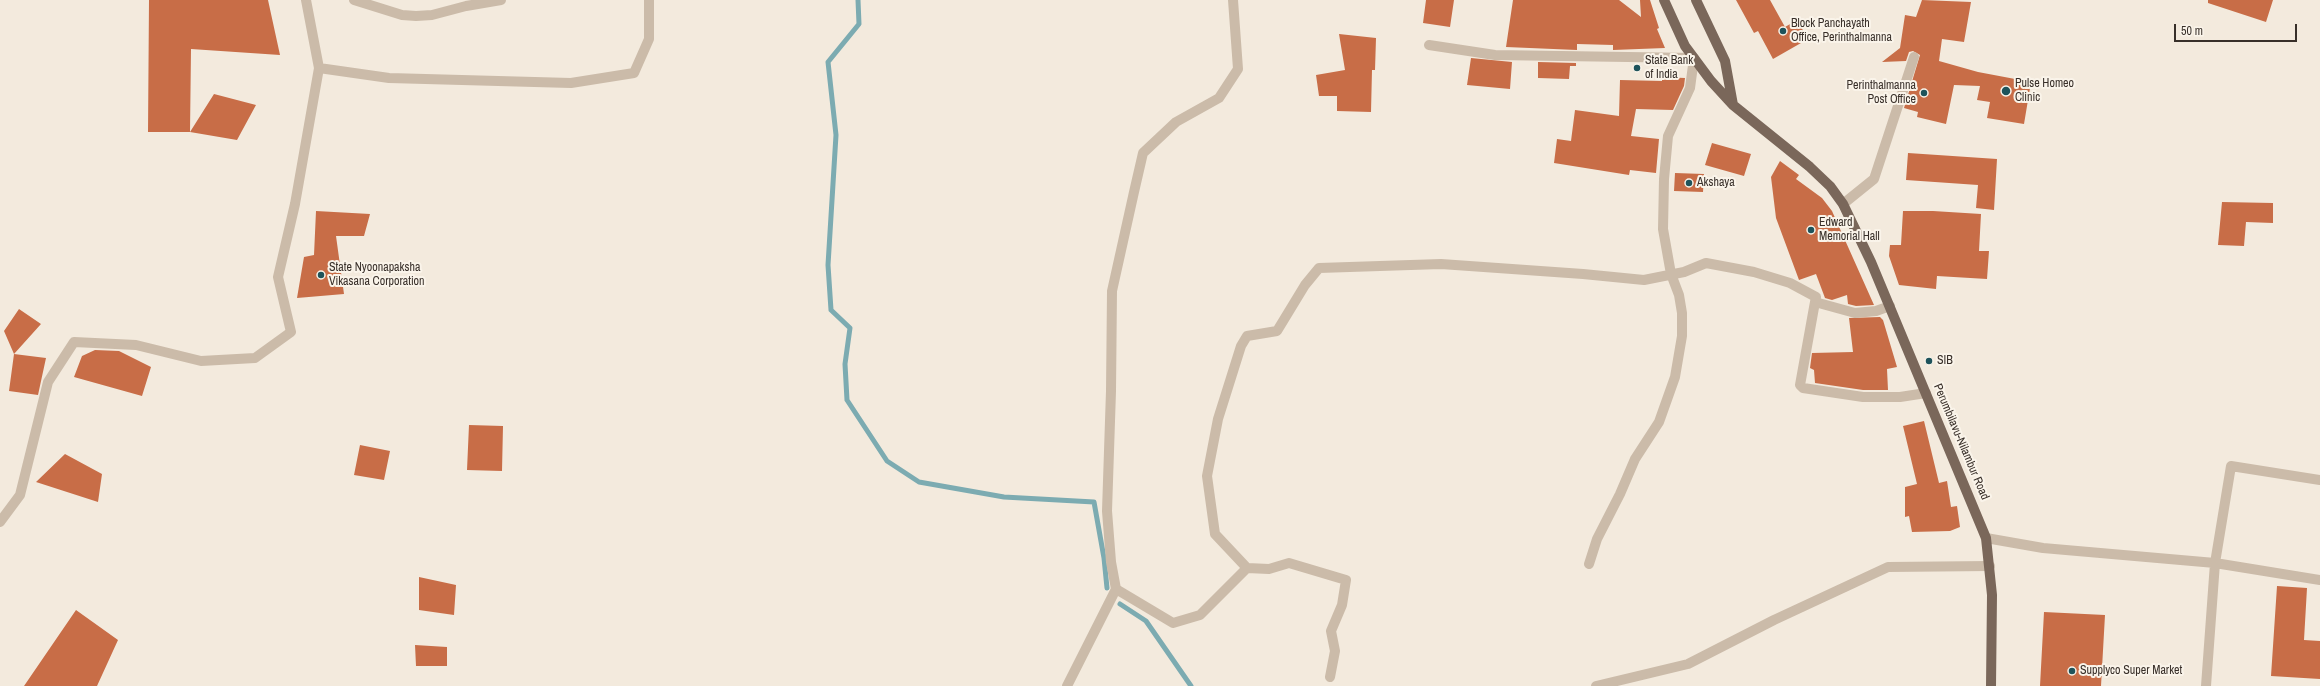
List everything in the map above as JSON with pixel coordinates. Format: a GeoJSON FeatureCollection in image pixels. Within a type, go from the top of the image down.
{"type":"FeatureCollection","features":[{"type":"Feature","properties":{"kind":"main road","name":"Perumbilavu-Nilambur Road"},"geometry":{"type":"LineString","coordinates":[[1664,0],[1685,46],[1711,81],[1733,105],[1810,167],[1830,186],[1843,204],[1890,306],[1986,538],[1990,566],[1991,686]]}},
{"type":"Feature","properties":{"kind":"main road"},"geometry":{"type":"LineString","coordinates":[[1696,0],[1725,60],[1733,105]]}},
{"type":"Feature","properties":{"kind":"street"},"geometry":{"type":"LineString","coordinates":[[0,522],[20,495],[48,382],[74,342],[136,345],[201,361],[255,358],[291,332],[278,277],[295,204],[319,68],[306,0]]}},
{"type":"Feature","properties":{"kind":"street"},"geometry":{"type":"LineString","coordinates":[[354,0],[402,15],[416,16],[432,15],[466,6],[501,0]]}},
{"type":"Feature","properties":{"kind":"street"},"geometry":{"type":"LineString","coordinates":[[319,68],[389,78],[571,83],[634,73],[649,40],[649,0]]}},
{"type":"Feature","properties":{"kind":"street"},"geometry":{"type":"LineString","coordinates":[[1067,686],[1116,589],[1111,562],[1107,511],[1111,391],[1112,291],[1144,153],[1176,122],[1219,98],[1238,69],[1233,0]]}},
{"type":"Feature","properties":{"kind":"street"},"geometry":{"type":"LineString","coordinates":[[1429,45],[1495,55],[1694,58],[1690,88],[1668,136],[1664,179],[1663,229],[1671,274],[1682,313],[1682,336],[1675,376],[1659,422],[1635,459],[1620,494],[1597,539],[1589,564]]}},
{"type":"Feature","properties":{"kind":"street"},"geometry":{"type":"LineString","coordinates":[[1843,204],[1874,179],[1914,57]]}},
{"type":"Feature","properties":{"kind":"street"},"geometry":{"type":"LineString","coordinates":[[1330,677],[1335,651],[1331,631],[1342,605],[1346,580],[1289,563],[1269,569],[1247,568],[1215,534],[1207,476],[1218,419],[1241,346],[1247,336],[1277,331],[1305,285],[1319,268],[1442,264],[1576,273],[1644,280],[1684,272],[1706,263],[1754,272],[1790,283],[1816,297],[1800,385],[1803,388],[1863,396],[1900,396],[1926,393]]}},
{"type":"Feature","properties":{"kind":"street"},"geometry":{"type":"LineString","coordinates":[[1815,302],[1855,313],[1876,311],[1890,306]]}},
{"type":"Feature","properties":{"kind":"street"},"geometry":{"type":"LineString","coordinates":[[2206,686],[2215,563],[2231,466],[2320,480]]}},
{"type":"Feature","properties":{"kind":"street"},"geometry":{"type":"LineString","coordinates":[[1986,538],[2043,548],[2215,563],[2320,580]]}},
{"type":"Feature","properties":{"kind":"street"},"geometry":{"type":"LineString","coordinates":[[1596,686],[1688,664],[1774,620],[1888,567],[1990,566]]}},
{"type":"Feature","properties":{"kind":"street"},"geometry":{"type":"LineString","coordinates":[[1116,589],[1173,623],[1200,615],[1247,568]]}},
{"type":"Feature","properties":{"kind":"building"},"geometry":{"type":"Polygon","coordinates":[[[149,0],[268,0],[280,55],[191,49],[190,132],[148,132],[149,0]]]}},
{"type":"Feature","properties":{"kind":"building"},"geometry":{"type":"Polygon","coordinates":[[[1426,0],[1454,0],[1450,27],[1423,23],[1426,0]]]}},
{"type":"Feature","properties":{"kind":"building"},"geometry":{"type":"Polygon","coordinates":[[[1513,0],[1619,0],[1641,17],[1640,0],[1650,0],[1659,28],[1657,29],[1665,48],[1613,50],[1613,45],[1577,44],[1577,50],[1506,47],[1513,0]]]}},
{"type":"Feature","properties":{"kind":"building","name":"Block Panchayath Office, Perinthalmanna"},"geometry":{"type":"Polygon","coordinates":[[[1736,0],[1770,0],[1785,27],[1797,20],[1808,39],[1773,59],[1758,31],[1754,33],[1736,0]]]}},
{"type":"Feature","properties":{"kind":"building"},"geometry":{"type":"Polygon","coordinates":[[[1922,0],[1971,2],[1964,42],[1942,39],[1939,61],[1978,72],[2031,82],[2024,124],[1987,118],[1990,102],[1977,100],[1980,86],[1954,85],[1946,124],[1917,117],[1918,112],[1904,108],[1920,55],[1913,51],[1909,52],[1906,61],[1882,62],[1900,48],[1905,15],[1916,17],[1922,0]]]}},
{"type":"Feature","properties":{"kind":"building"},"geometry":{"type":"Polygon","coordinates":[[[2208,0],[2273,0],[2266,22],[2208,3],[2208,0]]]}},
{"type":"Feature","properties":{"kind":"building"},"geometry":{"type":"Polygon","coordinates":[[[1339,34],[1376,38],[1375,70],[1372,70],[1371,112],[1337,111],[1337,96],[1319,96],[1316,75],[1345,70],[1339,34]]]}},
{"type":"Feature","properties":{"kind":"building"},"geometry":{"type":"Polygon","coordinates":[[[1471,58],[1512,62],[1510,89],[1467,85],[1471,58]]]}},
{"type":"Feature","properties":{"kind":"building"},"geometry":{"type":"Polygon","coordinates":[[[1538,62],[1576,63],[1576,66],[1570,66],[1569,79],[1538,78],[1538,62]]]}},
{"type":"Feature","properties":{"kind":"building"},"geometry":{"type":"Polygon","coordinates":[[[1662,77],[1685,78],[1684,86],[1673,110],[1636,109],[1631,136],[1659,139],[1656,173],[1630,170],[1629,175],[1554,163],[1557,139],[1571,141],[1575,110],[1619,116],[1620,80],[1662,81],[1662,77]]]}},
{"type":"Feature","properties":{"kind":"building"},"geometry":{"type":"Polygon","coordinates":[[[214,94],[256,105],[237,140],[190,132],[214,94]]]}},
{"type":"Feature","properties":{"kind":"building"},"geometry":{"type":"Polygon","coordinates":[[[1712,143],[1751,154],[1744,176],[1705,165],[1712,143]]]}},
{"type":"Feature","properties":{"kind":"building"},"geometry":{"type":"Polygon","coordinates":[[[1908,153],[1997,159],[1994,210],[1976,208],[1978,185],[1906,180],[1908,153]]]}},
{"type":"Feature","properties":{"kind":"building","name":"Edward Memorial Hall"},"geometry":{"type":"Polygon","coordinates":[[[1780,161],[1799,175],[1796,179],[1822,198],[1832,211],[1874,305],[1856,306],[1848,304],[1847,295],[1832,300],[1825,298],[1816,274],[1799,280],[1776,218],[1771,177],[1780,161]]]}},
{"type":"Feature","properties":{"kind":"building","name":"Akshaya"},"geometry":{"type":"Polygon","coordinates":[[[1675,173],[1704,174],[1703,192],[1674,191],[1675,173]]]}},
{"type":"Feature","properties":{"kind":"building"},"geometry":{"type":"Polygon","coordinates":[[[2222,202],[2273,203],[2273,223],[2246,222],[2244,246],[2218,245],[2222,202]]]}},
{"type":"Feature","properties":{"kind":"building"},"geometry":{"type":"Polygon","coordinates":[[[316,211],[370,214],[364,236],[336,236],[344,294],[297,298],[304,257],[314,255],[316,211]]]}},
{"type":"Feature","properties":{"kind":"building"},"geometry":{"type":"Polygon","coordinates":[[[1903,211],[1981,214],[1979,251],[1989,251],[1987,279],[1937,276],[1936,289],[1899,285],[1889,256],[1890,245],[1901,245],[1903,211]]]}},
{"type":"Feature","properties":{"kind":"building"},"geometry":{"type":"Polygon","coordinates":[[[19,309],[41,324],[14,354],[4,331],[19,309]]]}},
{"type":"Feature","properties":{"kind":"building"},"geometry":{"type":"Polygon","coordinates":[[[1880,317],[1883,320],[1897,367],[1887,369],[1888,390],[1863,390],[1815,383],[1814,370],[1810,368],[1812,353],[1853,352],[1849,318],[1880,317]]]}},
{"type":"Feature","properties":{"kind":"building"},"geometry":{"type":"Polygon","coordinates":[[[95,350],[119,351],[151,367],[142,396],[74,377],[82,356],[95,350]]]}},
{"type":"Feature","properties":{"kind":"building"},"geometry":{"type":"Polygon","coordinates":[[[14,354],[46,358],[38,395],[9,391],[14,354]]]}},
{"type":"Feature","properties":{"kind":"building"},"geometry":{"type":"Polygon","coordinates":[[[1924,421],[1939,483],[1947,481],[1951,507],[1957,506],[1960,527],[1950,531],[1912,532],[1909,516],[1905,517],[1905,487],[1917,484],[1903,426],[1924,421]]]}},
{"type":"Feature","properties":{"kind":"building"},"geometry":{"type":"Polygon","coordinates":[[[469,425],[503,426],[502,471],[467,470],[469,425]]]}},
{"type":"Feature","properties":{"kind":"building"},"geometry":{"type":"Polygon","coordinates":[[[360,445],[390,451],[384,480],[354,475],[360,445]]]}},
{"type":"Feature","properties":{"kind":"building"},"geometry":{"type":"Polygon","coordinates":[[[65,454],[102,474],[98,502],[36,482],[65,454]]]}},
{"type":"Feature","properties":{"kind":"building"},"geometry":{"type":"Polygon","coordinates":[[[419,577],[456,585],[454,615],[419,610],[419,577]]]}},
{"type":"Feature","properties":{"kind":"building"},"geometry":{"type":"Polygon","coordinates":[[[2277,586],[2307,588],[2304,640],[2320,641],[2320,679],[2271,676],[2277,586]]]}},
{"type":"Feature","properties":{"kind":"building"},"geometry":{"type":"Polygon","coordinates":[[[76,610],[118,640],[97,686],[24,686],[76,610]]]}},
{"type":"Feature","properties":{"kind":"building"},"geometry":{"type":"Polygon","coordinates":[[[2044,612],[2105,615],[2101,686],[2040,686],[2044,612]]]}},
{"type":"Feature","properties":{"kind":"building"},"geometry":{"type":"Polygon","coordinates":[[[415,645],[447,647],[447,666],[416,666],[415,645]]]}},
{"type":"Feature","properties":{"kind":"waterway"},"geometry":{"type":"LineString","coordinates":[[858,0],[859,24],[828,62],[836,135],[828,265],[831,310],[850,328],[845,364],[847,400],[887,461],[919,482],[1004,497],[1094,502],[1104,558],[1107,588]]}},
{"type":"Feature","properties":{"kind":"waterway"},"geometry":{"type":"LineString","coordinates":[[1120,604],[1146,621],[1191,686]]}},
{"type":"Feature","properties":{"kind":"place","name":"Block Panchayath Office, Perinthalmanna"},"geometry":{"type":"Point","coordinates":[1783,31]}},
{"type":"Feature","properties":{"kind":"place","name":"State Bank of India"},"geometry":{"type":"Point","coordinates":[1637,68]}},
{"type":"Feature","properties":{"kind":"place","name":"Pulse Homeo Clinic"},"geometry":{"type":"Point","coordinates":[2006,91]}},
{"type":"Feature","properties":{"kind":"place","name":"Perinthalmanna Post Office"},"geometry":{"type":"Point","coordinates":[1924,93]}},
{"type":"Feature","properties":{"kind":"place","name":"Akshaya"},"geometry":{"type":"Point","coordinates":[1689,183]}},
{"type":"Feature","properties":{"kind":"place","name":"Edward Memorial Hall"},"geometry":{"type":"Point","coordinates":[1811,230]}},
{"type":"Feature","properties":{"kind":"place","name":"State Nyoonapaksha Vikasana Corporation"},"geometry":{"type":"Point","coordinates":[321,275]}},
{"type":"Feature","properties":{"kind":"place","name":"SIB"},"geometry":{"type":"Point","coordinates":[1929,361]}},
{"type":"Feature","properties":{"kind":"place","name":"Supplyco Super Market"},"geometry":{"type":"Point","coordinates":[2072,671]}}]}
